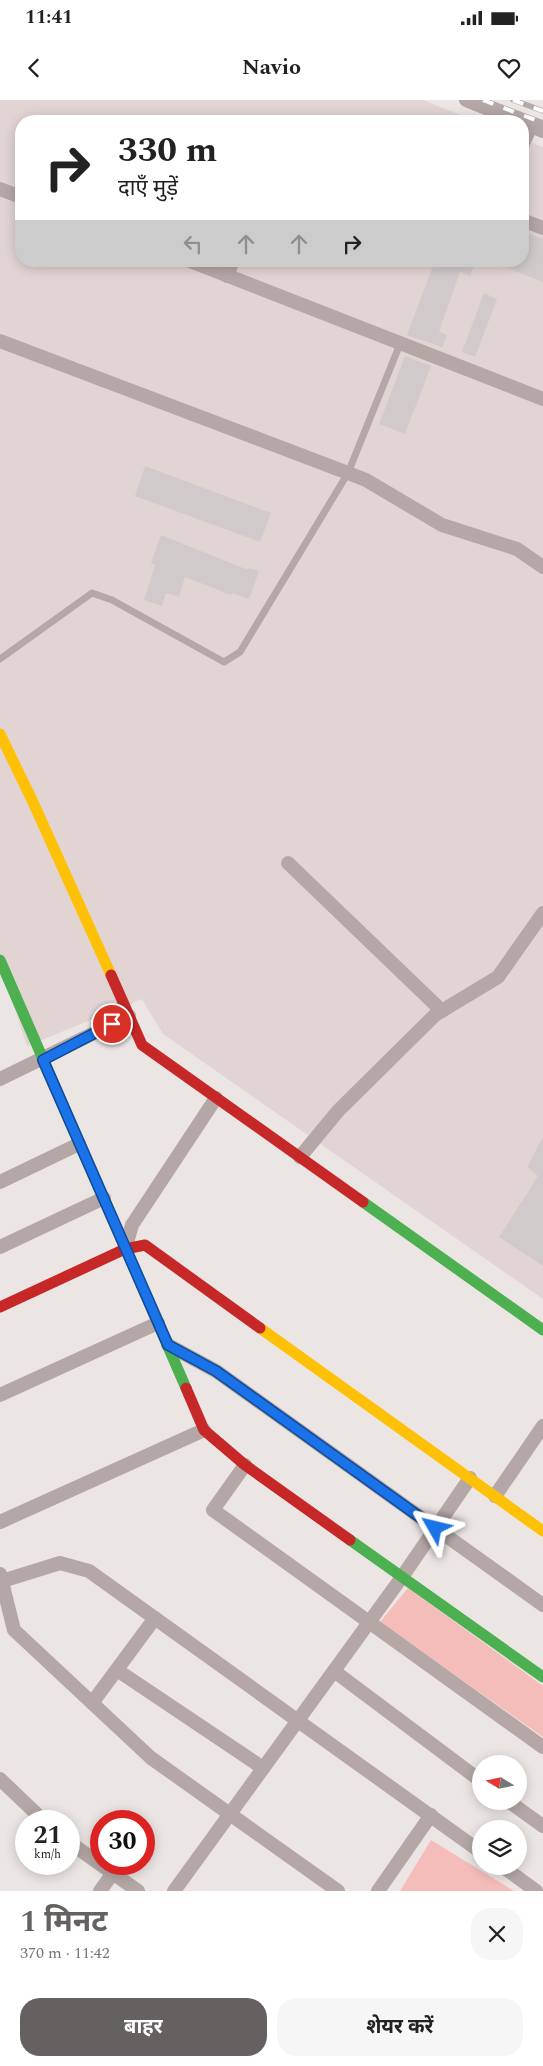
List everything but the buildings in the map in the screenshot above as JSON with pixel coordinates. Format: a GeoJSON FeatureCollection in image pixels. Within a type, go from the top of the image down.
{"type":"FeatureCollection","features":[{"type":"Feature","properties":{"kind":"street"},"geometry":{"type":"LineString","coordinates":[[466,100],[504,115]]}},
{"type":"Feature","properties":{"kind":"street"},"geometry":{"type":"LineString","coordinates":[[0,189],[15,195]]}},
{"type":"Feature","properties":{"kind":"street"},"geometry":{"type":"LineString","coordinates":[[529,223],[543,228]]}},
{"type":"Feature","properties":{"kind":"street"},"geometry":{"type":"LineString","coordinates":[[205,267],[543,399]]}},
{"type":"Feature","properties":{"kind":"street"},"geometry":{"type":"LineString","coordinates":[[227,276],[231,267]]}},
{"type":"Feature","properties":{"kind":"street"},"geometry":{"type":"LineString","coordinates":[[0,341],[366,480],[442,525],[517,549],[543,567]]}},
{"type":"Feature","properties":{"kind":"street"},"geometry":{"type":"LineString","coordinates":[[0,734],[32,800],[142,1045],[543,1330]]}},
{"type":"Feature","properties":{"kind":"street"},"geometry":{"type":"LineString","coordinates":[[288,863],[442,1010]]}},
{"type":"Feature","properties":{"kind":"street"},"geometry":{"type":"LineString","coordinates":[[300,1157],[338,1111],[435,1015],[498,977],[543,912]]}},
{"type":"Feature","properties":{"kind":"street"},"geometry":{"type":"LineString","coordinates":[[0,960],[204,1430],[245,1464],[543,1677]]}},
{"type":"Feature","properties":{"kind":"street"},"geometry":{"type":"LineString","coordinates":[[0,1079],[43,1060],[129,1016]]}},
{"type":"Feature","properties":{"kind":"street"},"geometry":{"type":"LineString","coordinates":[[125,1249],[132,1225],[216,1098]]}},
{"type":"Feature","properties":{"kind":"street"},"geometry":{"type":"LineString","coordinates":[[0,1182],[80,1144]]}},
{"type":"Feature","properties":{"kind":"street"},"geometry":{"type":"LineString","coordinates":[[0,1247],[104,1198]]}},
{"type":"Feature","properties":{"kind":"street"},"geometry":{"type":"LineString","coordinates":[[0,1307],[125,1249],[144,1245],[543,1531]]}},
{"type":"Feature","properties":{"kind":"street"},"geometry":{"type":"LineString","coordinates":[[0,1395],[158,1323]]}},
{"type":"Feature","properties":{"kind":"street"},"geometry":{"type":"LineString","coordinates":[[168,1345],[216,1371],[543,1605]]}},
{"type":"Feature","properties":{"kind":"street"},"geometry":{"type":"LineString","coordinates":[[495,1496],[543,1426]]}},
{"type":"Feature","properties":{"kind":"street"},"geometry":{"type":"LineString","coordinates":[[0,1522],[204,1430]]}},
{"type":"Feature","properties":{"kind":"street"},"geometry":{"type":"LineString","coordinates":[[245,1464],[213,1510],[543,1747]]}},
{"type":"Feature","properties":{"kind":"street"},"geometry":{"type":"LineString","coordinates":[[174,1891],[402,1577],[470,1478]]}},
{"type":"Feature","properties":{"kind":"street"},"geometry":{"type":"LineString","coordinates":[[338,1891],[151,1758],[14,1630],[1,1577],[60,1563],[89,1571],[472,1846]]}},
{"type":"Feature","properties":{"kind":"street"},"geometry":{"type":"LineString","coordinates":[[92,1703],[155,1618]]}},
{"type":"Feature","properties":{"kind":"street"},"geometry":{"type":"LineString","coordinates":[[117,1670],[263,1768]]}},
{"type":"Feature","properties":{"kind":"street"},"geometry":{"type":"LineString","coordinates":[[334,1671],[472,1774]]}},
{"type":"Feature","properties":{"kind":"street"},"geometry":{"type":"LineString","coordinates":[[0,1779],[32,1810]]}},
{"type":"Feature","properties":{"kind":"street"},"geometry":{"type":"LineString","coordinates":[[521,1810],[543,1826]]}},
{"type":"Feature","properties":{"kind":"street"},"geometry":{"type":"LineString","coordinates":[[378,1891],[431,1816]]}},
{"type":"Feature","properties":{"kind":"street"},"geometry":{"type":"LineString","coordinates":[[100,1891],[112,1875]]}},
{"type":"Feature","properties":{"kind":"street"},"geometry":{"type":"LineString","coordinates":[[116,1875],[138,1891]]}},
{"type":"Feature","properties":{"kind":"street"},"geometry":{"type":"LineString","coordinates":[[514,1875],[536,1891]]}},
{"type":"Feature","properties":{"kind":"lane"},"geometry":{"type":"LineString","coordinates":[[0,659],[92,593],[112,600],[224,662],[240,652],[348,473],[400,344]]}},
{"type":"Feature","properties":{"kind":"shaded area"},"geometry":{"type":"Polygon","coordinates":[[[0,100],[422,100],[461,115],[15,115],[15,267],[529,267],[529,141],[543,147],[543,1299],[163,1034],[142,999],[27,1046],[0,964],[0,100]]]}},
{"type":"Feature","properties":{"kind":"shaded area"},"geometry":{"type":"Polygon","coordinates":[[[408,1588],[543,1686],[543,1737],[380,1622],[408,1588]]]}},
{"type":"Feature","properties":{"kind":"shaded area"},"geometry":{"type":"Polygon","coordinates":[[[431,1840],[472,1865],[472,1875],[488,1875],[514,1891],[400,1891],[431,1840]]]}},
{"type":"Feature","properties":{"kind":"railway"},"geometry":{"type":"LineString","coordinates":[[483,100],[522,115]]}},
{"type":"Feature","properties":{"kind":"railway"},"geometry":{"type":"LineString","coordinates":[[513,100],[543,111]]}},
{"type":"Feature","properties":{"kind":"railway"},"geometry":{"type":"LineString","coordinates":[[529,118],[543,123]]}},
{"type":"Feature","properties":{"kind":"traffic: fast"},"geometry":{"type":"LineString","coordinates":[[0,960],[186,1388]]}},
{"type":"Feature","properties":{"kind":"traffic: fast"},"geometry":{"type":"LineString","coordinates":[[363,1202],[543,1330]]}},
{"type":"Feature","properties":{"kind":"traffic: fast"},"geometry":{"type":"LineString","coordinates":[[350,1540],[543,1677]]}},
{"type":"Feature","properties":{"kind":"traffic: slow"},"geometry":{"type":"LineString","coordinates":[[0,734],[111,975]]}},
{"type":"Feature","properties":{"kind":"traffic: slow"},"geometry":{"type":"LineString","coordinates":[[260,1328],[543,1531]]}},
{"type":"Feature","properties":{"kind":"traffic: jam"},"geometry":{"type":"LineString","coordinates":[[111,975],[142,1045],[363,1202]]}},
{"type":"Feature","properties":{"kind":"traffic: jam"},"geometry":{"type":"LineString","coordinates":[[0,1307],[125,1249],[145,1245],[260,1328]]}},
{"type":"Feature","properties":{"kind":"traffic: jam"},"geometry":{"type":"LineString","coordinates":[[186,1388],[204,1430],[245,1465],[350,1540]]}},
{"type":"Feature","properties":{"kind":"route"},"geometry":{"type":"LineString","coordinates":[[112,1024],[43,1060],[168,1345],[216,1371],[435,1528]]}}]}
